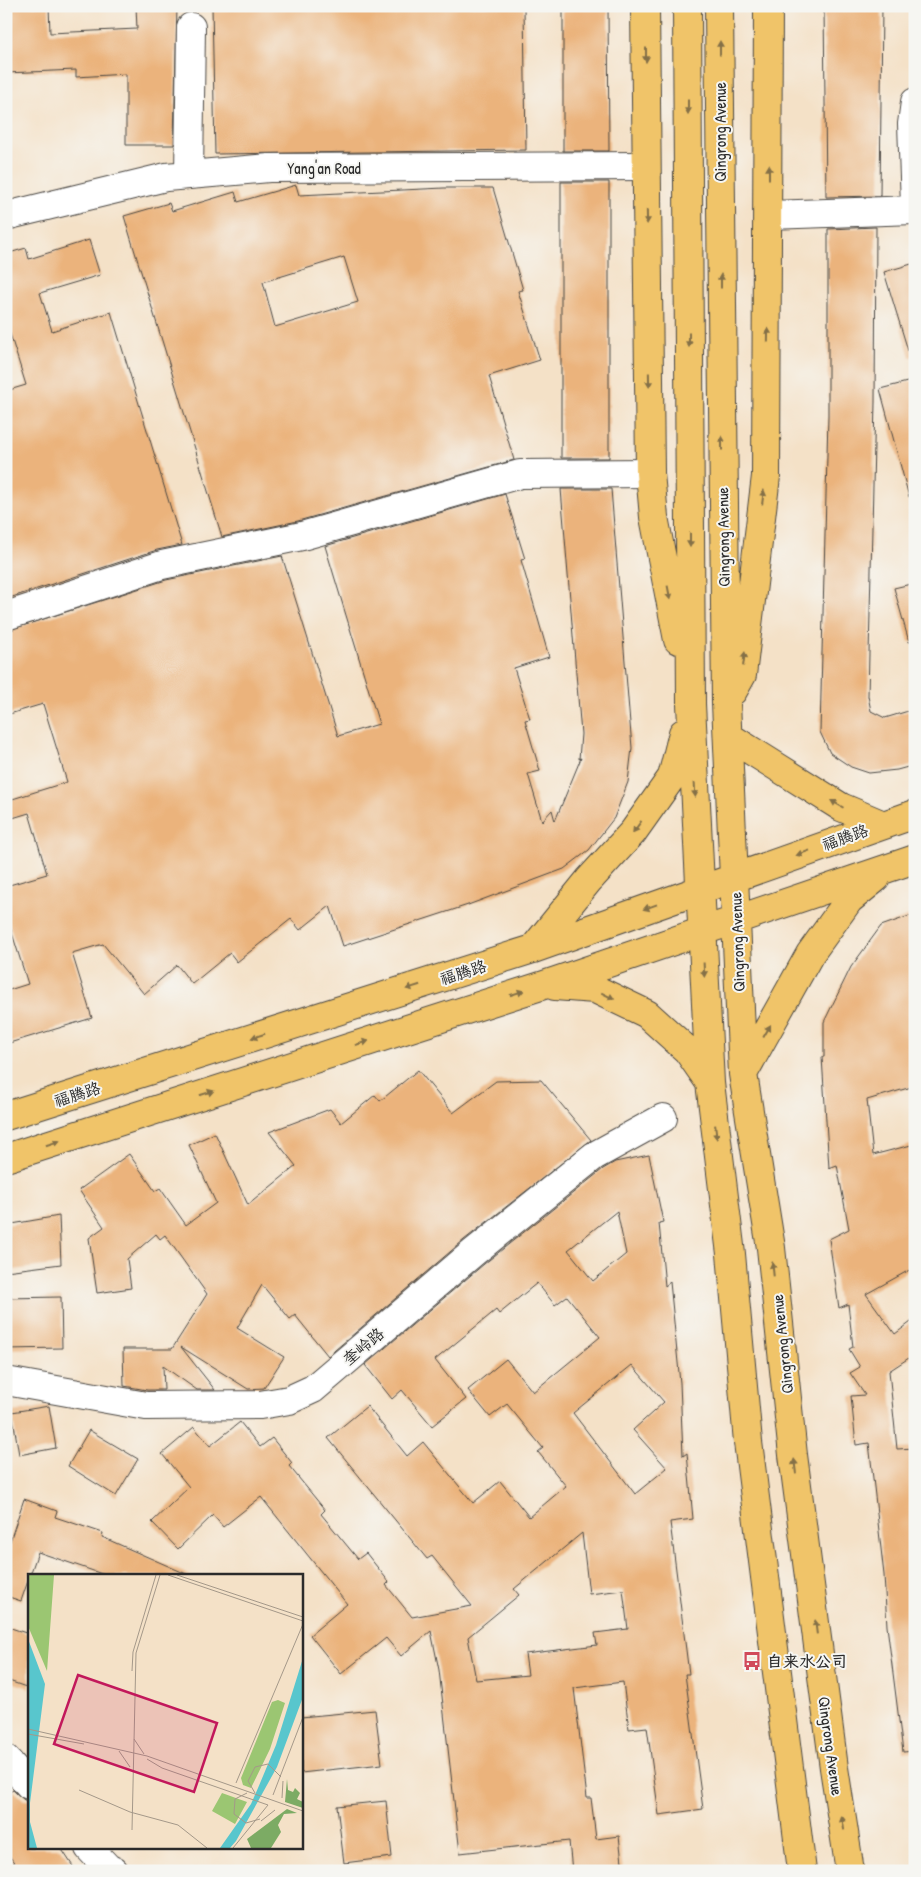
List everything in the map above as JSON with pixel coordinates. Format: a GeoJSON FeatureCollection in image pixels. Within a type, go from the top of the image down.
{"type":"FeatureCollection","features":[{"type":"Feature","properties":{"kind":"main road"},"geometry":{"type":"LineString","coordinates":[[533,949],[589,880],[633,832],[672,778],[690,704],[654,517],[650,473],[645,6]]}},
{"type":"Feature","properties":{"kind":"main road","name":"Qingrong Avenue"},"geometry":{"type":"LineString","coordinates":[[687,6],[690,704],[710,1083],[731,1254],[748,1442],[802,1871]]}},
{"type":"Feature","properties":{"kind":"main road","name":"Qingrong Avenue"},"geometry":{"type":"LineString","coordinates":[[720,6],[722,492],[726,703],[743,1074],[771,1248],[795,1464],[834,1768],[850,1871]]}},
{"type":"Feature","properties":{"kind":"main road"},"geometry":{"type":"LineString","coordinates":[[726,703],[742,676],[766,476],[769,215],[768,6]]}},
{"type":"Feature","properties":{"kind":"main road"},"geometry":{"type":"LineString","coordinates":[[728,736],[841,807],[881,824]]}},
{"type":"Feature","properties":{"kind":"main road","name":"福腾路"},"geometry":{"type":"LineString","coordinates":[[6,1116],[533,949],[881,824],[915,814]]}},
{"type":"Feature","properties":{"kind":"main road"},"geometry":{"type":"LineString","coordinates":[[6,1158],[544,985],[903,862]]}},
{"type":"Feature","properties":{"kind":"main road"},"geometry":{"type":"LineString","coordinates":[[743,1074],[810,954],[849,900],[903,862]]}},
{"type":"Feature","properties":{"kind":"main road"},"geometry":{"type":"LineString","coordinates":[[544,985],[595,989],[647,1014],[688,1050],[710,1083]]}},
{"type":"Feature","properties":{"kind":"street"},"geometry":{"type":"LineString","coordinates":[[189,175],[191,27]]}},
{"type":"Feature","properties":{"kind":"street"},"geometry":{"type":"LineString","coordinates":[[914,117],[915,205]]}},
{"type":"Feature","properties":{"kind":"street","name":"Yang'an Road"},"geometry":{"type":"LineString","coordinates":[[6,216],[166,177],[269,168],[646,166]]}},
{"type":"Feature","properties":{"kind":"street"},"geometry":{"type":"LineString","coordinates":[[769,215],[915,210]]}},
{"type":"Feature","properties":{"kind":"street"},"geometry":{"type":"LineString","coordinates":[[6,616],[162,565],[302,536],[520,474],[650,473]]}},
{"type":"Feature","properties":{"kind":"street","name":"奎岭路"},"geometry":{"type":"LineString","coordinates":[[6,1381],[146,1406],[260,1405],[290,1400],[312,1389],[474,1252],[594,1156],[662,1118]]}},
{"type":"Feature","properties":{"kind":"street"},"geometry":{"type":"LineString","coordinates":[[6,1759],[28,1784]]}},
{"type":"Feature","properties":{"kind":"street"},"geometry":{"type":"LineString","coordinates":[[91,1850],[114,1871]]}},
{"type":"Feature","properties":{"kind":"building"},"geometry":{"type":"Polygon","coordinates":[[[9,6],[49,6],[50,33],[137,29],[136,6],[177,6],[174,145],[126,145],[126,74],[76,77],[76,70],[6,73],[6,34],[10,34],[9,6]]]}},
{"type":"Feature","properties":{"kind":"building"},"geometry":{"type":"Polygon","coordinates":[[[212,6],[524,6],[526,150],[215,154],[212,6]]]}},
{"type":"Feature","properties":{"kind":"building"},"geometry":{"type":"Polygon","coordinates":[[[563,6],[608,6],[609,151],[563,151],[563,6]]]}},
{"type":"Feature","properties":{"kind":"building"},"geometry":{"type":"Polygon","coordinates":[[[824,6],[882,6],[880,196],[826,197],[824,6]]]}},
{"type":"Feature","properties":{"kind":"building"},"geometry":{"type":"Polygon","coordinates":[[[561,182],[609,182],[609,458],[561,458],[561,182]]]}},
{"type":"Feature","properties":{"kind":"building"},"geometry":{"type":"Polygon","coordinates":[[[296,185],[299,195],[444,188],[493,188],[523,290],[518,291],[540,360],[489,376],[514,460],[298,521],[222,537],[124,216],[169,203],[172,211],[235,192],[238,202],[296,185]],[[344,257],[263,282],[275,327],[358,302],[344,257]]]}},
{"type":"Feature","properties":{"kind":"building"},"geometry":{"type":"Polygon","coordinates":[[[876,227],[875,402],[868,696],[871,711],[885,718],[915,709],[915,765],[897,770],[869,773],[851,767],[830,753],[820,732],[828,416],[828,229],[876,227]]]}},
{"type":"Feature","properties":{"kind":"building"},"geometry":{"type":"Polygon","coordinates":[[[89,240],[100,275],[40,293],[52,331],[111,312],[182,545],[157,550],[6,599],[6,391],[26,385],[6,321],[6,254],[26,248],[29,259],[89,240]]]}},
{"type":"Feature","properties":{"kind":"building"},"geometry":{"type":"Polygon","coordinates":[[[915,263],[915,356],[910,357],[884,272],[915,263]]]}},
{"type":"Feature","properties":{"kind":"building"},"geometry":{"type":"Polygon","coordinates":[[[915,380],[915,496],[909,497],[880,389],[915,380]]]}},
{"type":"Feature","properties":{"kind":"building"},"geometry":{"type":"Polygon","coordinates":[[[561,489],[611,489],[632,748],[628,782],[614,818],[589,850],[564,869],[468,905],[343,946],[330,906],[300,930],[291,919],[237,962],[230,953],[192,984],[177,965],[144,994],[103,944],[72,953],[92,1018],[6,1044],[6,991],[28,984],[6,914],[6,886],[47,874],[29,813],[6,820],[6,801],[67,782],[43,704],[6,715],[6,631],[166,580],[282,556],[338,736],[379,724],[325,546],[505,494],[525,559],[521,560],[549,657],[514,668],[530,719],[525,720],[540,771],[528,774],[542,821],[552,810],[555,821],[581,758],[579,759],[581,734],[561,489]]]}},
{"type":"Feature","properties":{"kind":"building"},"geometry":{"type":"Polygon","coordinates":[[[915,583],[915,641],[909,642],[894,588],[915,583]]]}},
{"type":"Feature","properties":{"kind":"building"},"geometry":{"type":"Polygon","coordinates":[[[915,914],[915,1086],[867,1100],[873,1155],[915,1144],[915,1267],[866,1294],[895,1334],[915,1319],[915,1354],[889,1371],[897,1449],[915,1448],[915,1751],[903,1752],[887,1626],[884,1575],[869,1443],[856,1445],[851,1396],[865,1395],[850,1373],[860,1367],[849,1349],[853,1347],[848,1304],[839,1308],[829,1239],[849,1229],[837,1165],[829,1168],[822,1057],[824,1057],[824,1022],[851,967],[881,926],[915,914]]]}},
{"type":"Feature","properties":{"kind":"building"},"geometry":{"type":"Polygon","coordinates":[[[418,1070],[453,1113],[496,1081],[541,1080],[591,1140],[464,1240],[328,1356],[295,1315],[290,1319],[262,1285],[237,1328],[284,1357],[264,1388],[248,1389],[181,1347],[215,1390],[197,1390],[163,1366],[164,1390],[147,1390],[124,1386],[123,1349],[172,1349],[207,1294],[165,1235],[160,1239],[156,1234],[127,1259],[131,1288],[97,1293],[89,1238],[104,1227],[79,1190],[129,1154],[155,1191],[160,1188],[186,1225],[216,1203],[189,1145],[215,1133],[248,1205],[296,1166],[269,1132],[330,1109],[341,1123],[375,1095],[380,1101],[418,1070]]]}},
{"type":"Feature","properties":{"kind":"building"},"geometry":{"type":"Polygon","coordinates":[[[649,1155],[663,1222],[659,1223],[665,1286],[670,1282],[680,1383],[683,1456],[687,1453],[693,1519],[670,1522],[689,1674],[685,1674],[703,1809],[659,1815],[647,1727],[629,1729],[623,1682],[574,1688],[587,1798],[591,1798],[596,1839],[619,1836],[623,1871],[572,1871],[569,1841],[460,1853],[439,1670],[431,1631],[401,1656],[386,1638],[341,1674],[310,1635],[347,1604],[261,1497],[223,1527],[213,1515],[178,1549],[152,1522],[189,1487],[162,1454],[194,1427],[210,1446],[240,1422],[260,1447],[272,1438],[292,1463],[289,1466],[325,1510],[321,1514],[358,1559],[366,1553],[389,1582],[386,1585],[412,1617],[472,1606],[432,1556],[427,1559],[328,1438],[367,1406],[407,1456],[423,1442],[473,1503],[500,1481],[529,1517],[566,1486],[538,1452],[543,1448],[507,1404],[490,1417],[468,1390],[506,1359],[533,1392],[600,1337],[567,1296],[555,1305],[537,1283],[499,1314],[496,1310],[435,1360],[466,1399],[432,1426],[402,1390],[392,1399],[365,1365],[484,1264],[603,1169],[615,1162],[649,1155]],[[617,1211],[568,1250],[593,1281],[626,1254],[617,1211]],[[632,1365],[573,1413],[635,1494],[667,1468],[633,1430],[664,1402],[632,1365]],[[582,1533],[514,1589],[519,1595],[468,1637],[476,1680],[528,1675],[525,1654],[597,1645],[595,1633],[628,1629],[623,1590],[589,1594],[582,1533]]]}},
{"type":"Feature","properties":{"kind":"building"},"geometry":{"type":"Polygon","coordinates":[[[59,1216],[61,1264],[6,1271],[6,1225],[59,1216]]]}},
{"type":"Feature","properties":{"kind":"building"},"geometry":{"type":"Polygon","coordinates":[[[61,1297],[62,1348],[6,1349],[6,1298],[61,1297]]]}},
{"type":"Feature","properties":{"kind":"building"},"geometry":{"type":"Polygon","coordinates":[[[49,1406],[56,1448],[19,1455],[12,1412],[49,1406]]]}},
{"type":"Feature","properties":{"kind":"building"},"geometry":{"type":"Polygon","coordinates":[[[89,1430],[138,1459],[116,1496],[68,1466],[89,1430]]]}},
{"type":"Feature","properties":{"kind":"building"},"geometry":{"type":"Polygon","coordinates":[[[24,1499],[57,1511],[55,1517],[103,1533],[102,1537],[186,1574],[102,1574],[38,1552],[30,1574],[28,1574],[28,1581],[21,1601],[6,1596],[6,1553],[24,1499]]]}},
{"type":"Feature","properties":{"kind":"building"},"geometry":{"type":"Polygon","coordinates":[[[11,1628],[28,1634],[28,1688],[6,1680],[6,1642],[11,1628]]]}},
{"type":"Feature","properties":{"kind":"building"},"geometry":{"type":"Polygon","coordinates":[[[375,1710],[382,1764],[302,1773],[302,1717],[375,1710]]]}},
{"type":"Feature","properties":{"kind":"building"},"geometry":{"type":"Polygon","coordinates":[[[13,1790],[24,1800],[28,1800],[28,1850],[62,1850],[76,1871],[20,1871],[6,1851],[6,1794],[13,1790]]]}},
{"type":"Feature","properties":{"kind":"building"},"geometry":{"type":"Polygon","coordinates":[[[386,1801],[392,1857],[344,1863],[337,1806],[386,1801]]]}},
{"type":"Feature","properties":{"kind":"place","name":"自来水公司"},"geometry":{"type":"Point","coordinates":[752,1661]}}]}
